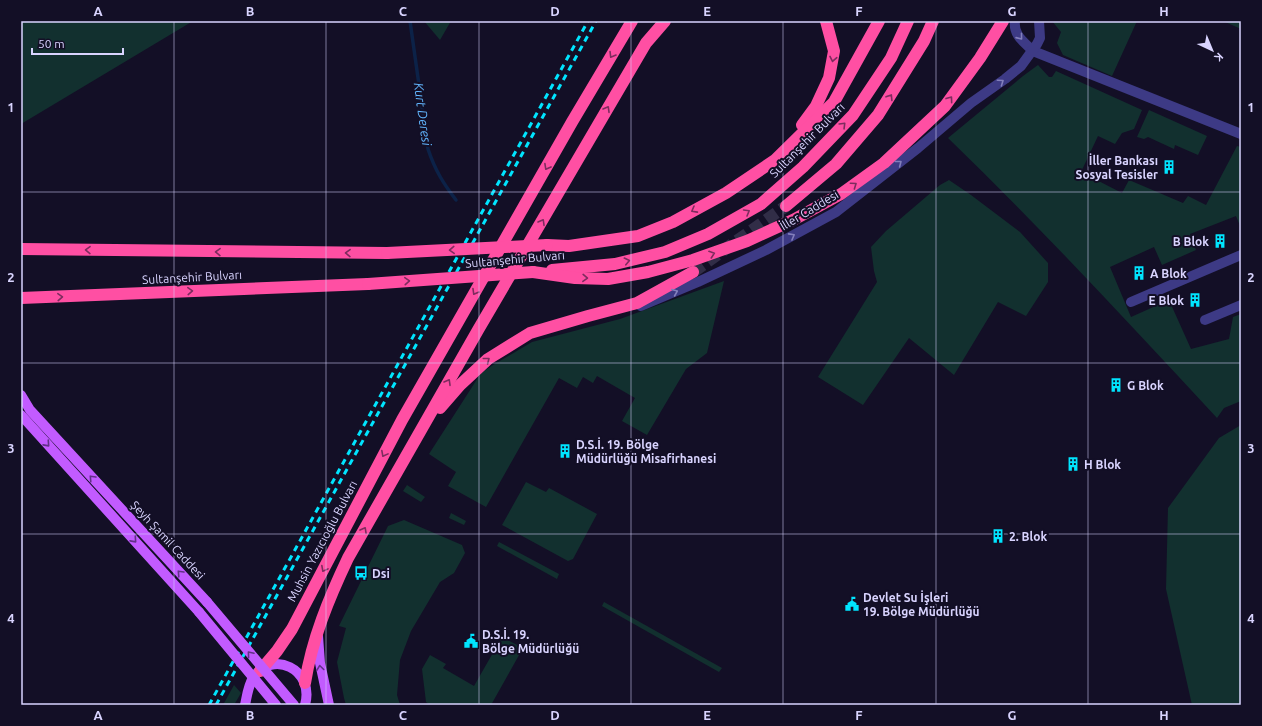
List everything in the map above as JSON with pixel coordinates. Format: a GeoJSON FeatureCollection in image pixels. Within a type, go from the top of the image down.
{"type":"FeatureCollection","features":[{"type":"Feature","properties":{"kind":"highway","name":"Muhsin Yazıcıoğlu Bulvarı"},"geometry":{"type":"LineString","coordinates":[[260,671],[277,651],[292,629],[402,420],[572,122],[632,21]]}},
{"type":"Feature","properties":{"kind":"highway"},"geometry":{"type":"LineString","coordinates":[[305,683],[318,630],[331,595],[348,558],[646,43],[665,21]]}},
{"type":"Feature","properties":{"kind":"highway"},"geometry":{"type":"LineString","coordinates":[[755,174],[800,127],[816,106],[829,78],[834,51],[826,21]]}},
{"type":"Feature","properties":{"kind":"highway","name":"Sultanşehir Bulvarı"},"geometry":{"type":"LineString","coordinates":[[21,250],[387,253],[547,245],[569,246],[638,236],[673,222],[726,193],[775,160],[834,102],[879,21]]}},
{"type":"Feature","properties":{"kind":"highway","name":"Sultanşehir Bulvarı"},"geometry":{"type":"LineString","coordinates":[[21,298],[368,284],[533,272],[616,264],[665,252],[708,234],[761,204],[803,167],[853,115],[891,58],[908,21]]}},
{"type":"Feature","properties":{"kind":"highway"},"geometry":{"type":"LineString","coordinates":[[786,206],[836,164],[878,115],[924,41],[933,21]]}},
{"type":"Feature","properties":{"kind":"highway"},"geometry":{"type":"LineString","coordinates":[[533,272],[575,278],[608,279],[648,272],[693,260],[747,242],[793,220],[841,194],[884,163],[945,106],[980,58],[1003,21]]}},
{"type":"Feature","properties":{"kind":"highway"},"geometry":{"type":"LineString","coordinates":[[422,428],[460,385],[488,359],[530,333],[637,303],[693,272]]}},
{"type":"Feature","properties":{"kind":"main road","name":"Şeyh Şamil Caddesi"},"geometry":{"type":"LineString","coordinates":[[21,395],[30,410],[207,602],[294,705]]}},
{"type":"Feature","properties":{"kind":"main road","name":"Şeyh Şamil Caddesi"},"geometry":{"type":"LineString","coordinates":[[21,415],[199,612],[276,705]]}},
{"type":"Feature","properties":{"kind":"main road"},"geometry":{"type":"LineString","coordinates":[[318,630],[322,680],[329,705]]}},
{"type":"Feature","properties":{"kind":"main road"},"geometry":{"type":"LineString","coordinates":[[260,671],[273,665],[288,666],[300,675],[305,683],[307,689],[307,703]]}},
{"type":"Feature","properties":{"kind":"main road","name":"Muhsin Yazıcıoğlu Bulvarı"},"geometry":{"type":"LineString","coordinates":[[245,705],[249,687],[253,678],[260,671]]}},
{"type":"Feature","properties":{"kind":"main road"},"geometry":{"type":"LineString","coordinates":[[249,687],[249,699],[251,705]]}},
{"type":"Feature","properties":{"kind":"street"},"geometry":{"type":"LineString","coordinates":[[1015,21],[1014,27],[1018,36],[1033,51],[1241,134]]}},
{"type":"Feature","properties":{"kind":"street","name":"İller Caddesi"},"geometry":{"type":"LineString","coordinates":[[530,333],[560,330],[630,311],[698,282],[766,250],[836,212],[918,148],[971,103],[1021,66],[1033,51],[1040,38],[1039,21]]}},
{"type":"Feature","properties":{"kind":"street"},"geometry":{"type":"LineString","coordinates":[[1131,302],[1241,255]]}},
{"type":"Feature","properties":{"kind":"street"},"geometry":{"type":"LineString","coordinates":[[1205,320],[1241,305]]}},
{"type":"Feature","properties":{"kind":"green space"},"geometry":{"type":"Polygon","coordinates":[[[21,21],[193,21],[21,124],[21,21]]]}},
{"type":"Feature","properties":{"kind":"green space"},"geometry":{"type":"Polygon","coordinates":[[[424,21],[451,21],[440,40],[424,21]]]}},
{"type":"Feature","properties":{"kind":"green space"},"geometry":{"type":"Polygon","coordinates":[[[1052,21],[1137,21],[1112,76],[1063,55],[1057,43],[1061,32],[1052,21]]]}},
{"type":"Feature","properties":{"kind":"green space"},"geometry":{"type":"Polygon","coordinates":[[[1223,21],[1241,21],[1241,29],[1223,21]]]}},
{"type":"Feature","properties":{"kind":"green space"},"geometry":{"type":"Polygon","coordinates":[[[1038,65],[1049,77],[1052,77],[1056,71],[1142,110],[1134,129],[1122,133],[1115,144],[1098,136],[1081,172],[1122,193],[1129,180],[1183,203],[1188,196],[1206,205],[1237,146],[1241,147],[1241,228],[1236,216],[1190,234],[1196,250],[1162,265],[1154,247],[1110,267],[1131,317],[1169,300],[1191,349],[1229,339],[1233,317],[1241,314],[1241,401],[1224,408],[1217,418],[1051,241],[948,138],[1038,65]]]}},
{"type":"Feature","properties":{"kind":"green space"},"geometry":{"type":"Polygon","coordinates":[[[1149,110],[1207,136],[1198,155],[1175,145],[1174,149],[1148,137],[1144,139],[1137,137],[1149,110]]]}},
{"type":"Feature","properties":{"kind":"green space"},"geometry":{"type":"Polygon","coordinates":[[[949,180],[1020,232],[1048,263],[1048,282],[1026,316],[998,302],[954,375],[909,338],[863,405],[818,377],[877,282],[871,247],[886,231],[940,185],[949,180]]]}},
{"type":"Feature","properties":{"kind":"green space"},"geometry":{"type":"Polygon","coordinates":[[[724,281],[707,353],[686,369],[647,435],[622,421],[635,398],[597,376],[593,383],[583,377],[577,388],[559,378],[486,507],[448,486],[456,472],[429,454],[481,373],[532,342],[620,319],[724,281]]]}},
{"type":"Feature","properties":{"kind":"green space"},"geometry":{"type":"Polygon","coordinates":[[[1241,425],[1241,705],[1192,705],[1166,589],[1168,508],[1219,438],[1241,425]]]}},
{"type":"Feature","properties":{"kind":"green space"},"geometry":{"type":"Polygon","coordinates":[[[526,482],[546,492],[549,488],[597,514],[573,559],[568,561],[502,525],[526,482]]]}},
{"type":"Feature","properties":{"kind":"green space"},"geometry":{"type":"Polygon","coordinates":[[[407,485],[425,497],[421,502],[403,491],[407,485]]]}},
{"type":"Feature","properties":{"kind":"green space"},"geometry":{"type":"Polygon","coordinates":[[[451,513],[466,521],[464,525],[449,518],[451,513]]]}},
{"type":"Feature","properties":{"kind":"green space"},"geometry":{"type":"Polygon","coordinates":[[[404,520],[462,545],[465,553],[454,573],[440,582],[411,631],[400,660],[397,695],[400,705],[346,705],[337,662],[346,628],[339,626],[388,526],[404,520]]]}},
{"type":"Feature","properties":{"kind":"green space"},"geometry":{"type":"Polygon","coordinates":[[[499,542],[559,574],[557,579],[497,546],[499,542]]]}},
{"type":"Feature","properties":{"kind":"green space"},"geometry":{"type":"Polygon","coordinates":[[[604,602],[722,668],[719,672],[602,606],[604,602]]]}},
{"type":"Feature","properties":{"kind":"green space"},"geometry":{"type":"Polygon","coordinates":[[[502,637],[523,648],[491,705],[430,705],[426,702],[422,669],[430,655],[446,664],[443,668],[474,686],[502,637]]]}},
{"type":"Feature","properties":{"kind":"green space"},"geometry":{"type":"Polygon","coordinates":[[[234,685],[241,693],[234,705],[223,705],[234,685]]]}},
{"type":"Feature","properties":{"kind":"waterway","name":"Kurt Deresi"},"geometry":{"type":"LineString","coordinates":[[410,21],[428,149],[440,176],[456,200]]}},
{"type":"Feature","properties":{"kind":"tunnel"},"geometry":{"type":"LineString","coordinates":[[693,272],[786,206]]}},
{"type":"Feature","properties":{"kind":"railway"},"geometry":{"type":"LineString","coordinates":[[209,705],[588,21]]}},
{"type":"Feature","properties":{"kind":"railway"},"geometry":{"type":"LineString","coordinates":[[216,705],[596,21]]}},
{"type":"Feature","properties":{"kind":"place","name":"İller Bankası Sosyal Tesisler"},"geometry":{"type":"Point","coordinates":[1169,167]}},
{"type":"Feature","properties":{"kind":"place","name":"B Blok"},"geometry":{"type":"Point","coordinates":[1220,241]}},
{"type":"Feature","properties":{"kind":"place","name":"A Blok"},"geometry":{"type":"Point","coordinates":[1139,273]}},
{"type":"Feature","properties":{"kind":"place","name":"E Blok"},"geometry":{"type":"Point","coordinates":[1195,300]}},
{"type":"Feature","properties":{"kind":"place","name":"G Blok"},"geometry":{"type":"Point","coordinates":[1116,385]}},
{"type":"Feature","properties":{"kind":"place","name":"D.S.İ. 19. Bölge Müdürlüğü Misafirhanesi"},"geometry":{"type":"Point","coordinates":[565,451]}},
{"type":"Feature","properties":{"kind":"place","name":"H Blok"},"geometry":{"type":"Point","coordinates":[1073,464]}},
{"type":"Feature","properties":{"kind":"place","name":"2. Blok"},"geometry":{"type":"Point","coordinates":[998,536]}},
{"type":"Feature","properties":{"kind":"place","name":"Dsi"},"geometry":{"type":"Point","coordinates":[361,573]}},
{"type":"Feature","properties":{"kind":"place","name":"Devlet Su İşleri 19. Bölge Müdürlüğü"},"geometry":{"type":"Point","coordinates":[852,604]}},
{"type":"Feature","properties":{"kind":"place","name":"D.S.İ. 19. Bölge Müdürlüğü"},"geometry":{"type":"Point","coordinates":[471,641]}}]}
